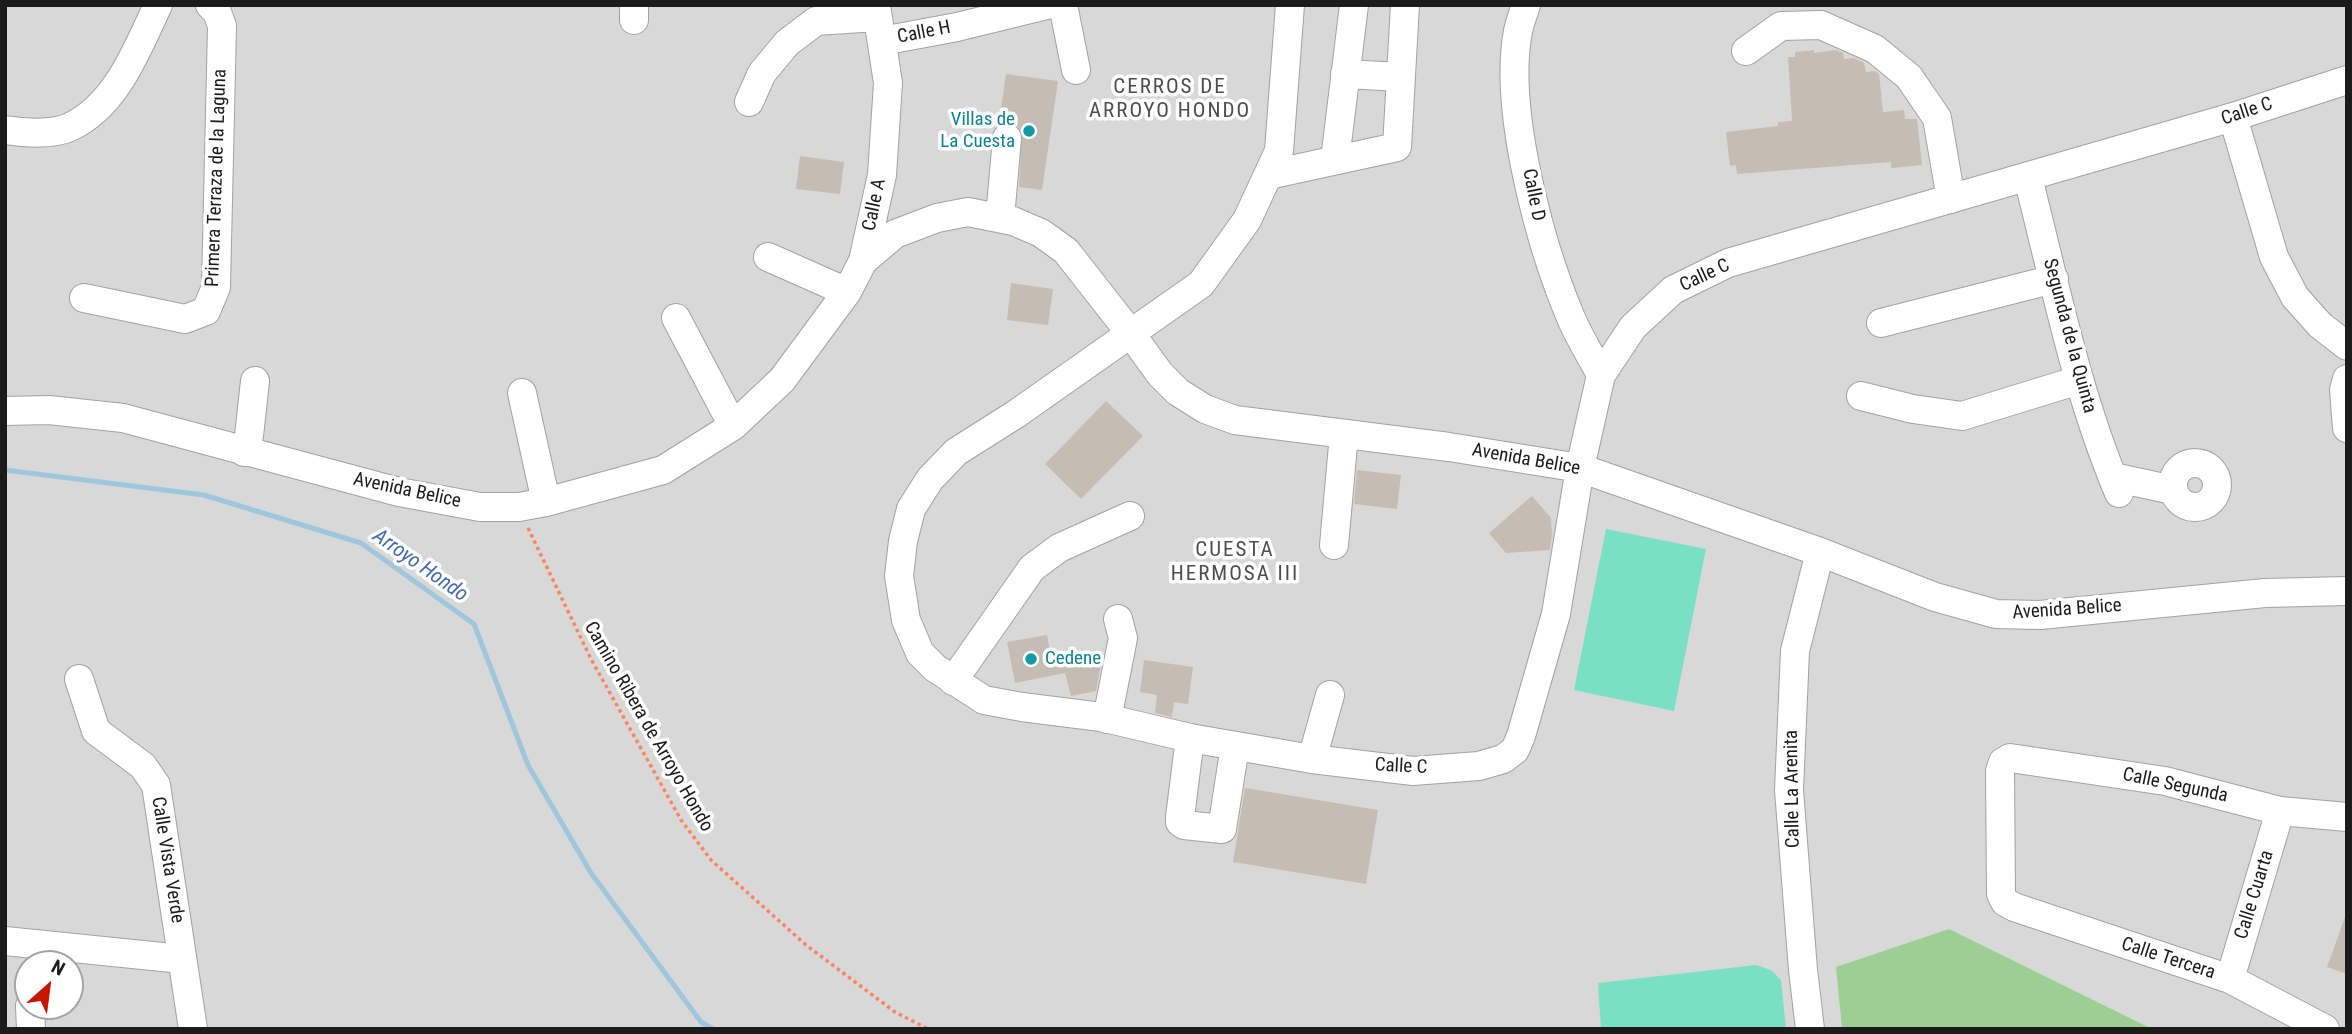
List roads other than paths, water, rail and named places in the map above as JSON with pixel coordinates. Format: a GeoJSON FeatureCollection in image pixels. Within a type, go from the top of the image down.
{"type":"FeatureCollection","features":[{"type":"Feature","properties":{"kind":"street"},"geometry":{"type":"LineString","coordinates":[[5,130],[27,134],[69,128],[104,103],[131,64],[158,5]]}},
{"type":"Feature","properties":{"kind":"street","name":"Primera Terraza de la Laguna"},"geometry":{"type":"LineString","coordinates":[[84,298],[185,319],[206,311],[216,287],[222,26],[217,12],[210,5]]}},
{"type":"Feature","properties":{"kind":"street","name":"Calle H"},"geometry":{"type":"LineString","coordinates":[[749,102],[762,73],[787,43],[816,21],[878,21],[957,27],[1047,5]]}},
{"type":"Feature","properties":{"kind":"street"},"geometry":{"type":"LineString","coordinates":[[1063,5],[1076,70]]}},
{"type":"Feature","properties":{"kind":"street","name":"Calle C"},"geometry":{"type":"LineString","coordinates":[[1290,5],[1279,151],[1247,220],[1201,284],[1016,414],[956,452],[930,479],[911,509],[903,541],[899,576],[906,620],[920,653],[935,668],[984,700],[1107,719],[1190,738],[1312,759],[1413,771],[1479,766],[1503,759],[1515,750],[1556,614],[1580,468],[1601,375],[1633,327],[1673,290],[1728,264],[2028,178],[2347,80]]}},
{"type":"Feature","properties":{"kind":"street"},"geometry":{"type":"LineString","coordinates":[[1335,160],[1354,5]]}},
{"type":"Feature","properties":{"kind":"street"},"geometry":{"type":"LineString","coordinates":[[1268,174],[1397,147],[1405,5]]}},
{"type":"Feature","properties":{"kind":"street","name":"Calle D"},"geometry":{"type":"LineString","coordinates":[[1526,5],[1518,32],[1516,84],[1521,135],[1531,186],[1542,237],[1572,319],[1601,375]]}},
{"type":"Feature","properties":{"kind":"street","name":"Calle A"},"geometry":{"type":"LineString","coordinates":[[782,380],[847,292],[863,261],[882,175],[888,83],[878,21]]}},
{"type":"Feature","properties":{"kind":"street"},"geometry":{"type":"LineString","coordinates":[[1746,51],[1781,26],[1821,25],[1875,49],[1909,77],[1937,118],[1951,199]]}},
{"type":"Feature","properties":{"kind":"street"},"geometry":{"type":"LineString","coordinates":[[1345,74],[1401,77]]}},
{"type":"Feature","properties":{"kind":"street"},"geometry":{"type":"LineString","coordinates":[[2233,117],[2274,257],[2295,297],[2320,326],[2347,346]]}},
{"type":"Feature","properties":{"kind":"street"},"geometry":{"type":"LineString","coordinates":[[1000,218],[1007,138]]}},
{"type":"Feature","properties":{"kind":"street","name":"Segunda de la Quinta"},"geometry":{"type":"LineString","coordinates":[[2028,178],[2079,380],[2098,443],[2116,485],[2173,490]]}},
{"type":"Feature","properties":{"kind":"street","name":"Avenida Belice"},"geometry":{"type":"LineString","coordinates":[[863,261],[895,234],[937,218],[968,212],[1000,218],[1041,233],[1066,251],[1160,374],[1178,392],[1205,409],[1235,420],[1449,447],[1580,468],[1819,552],[1935,597],[1996,614],[2039,615],[2264,593],[2347,591]]}},
{"type":"Feature","properties":{"kind":"street"},"geometry":{"type":"LineString","coordinates":[[768,257],[847,292]]}},
{"type":"Feature","properties":{"kind":"street"},"geometry":{"type":"LineString","coordinates":[[1881,323],[2054,279]]}},
{"type":"Feature","properties":{"kind":"street"},"geometry":{"type":"LineString","coordinates":[[676,318],[733,426]]}},
{"type":"Feature","properties":{"kind":"street","name":"Avenida Belice"},"geometry":{"type":"LineString","coordinates":[[5,411],[49,410],[123,418],[399,492],[480,507],[519,507],[663,470],[733,426],[782,380]]}},
{"type":"Feature","properties":{"kind":"street"},"geometry":{"type":"LineString","coordinates":[[1861,396],[1913,409],[1962,416],[2079,380]]}},
{"type":"Feature","properties":{"kind":"street"},"geometry":{"type":"LineString","coordinates":[[2347,380],[2344,390],[2347,428]]}},
{"type":"Feature","properties":{"kind":"street"},"geometry":{"type":"LineString","coordinates":[[244,452],[249,436],[255,381]]}},
{"type":"Feature","properties":{"kind":"street"},"geometry":{"type":"LineString","coordinates":[[522,393],[546,502]]}},
{"type":"Feature","properties":{"kind":"street"},"geometry":{"type":"LineString","coordinates":[[1334,545],[1344,434]]}},
{"type":"Feature","properties":{"kind":"street"},"geometry":{"type":"LineString","coordinates":[[953,681],[1032,568],[1059,548],[1130,516]]}},
{"type":"Feature","properties":{"kind":"street","name":"Calle La Arenita"},"geometry":{"type":"LineString","coordinates":[[1810,1029],[1789,790],[1795,652],[1819,552]]}},
{"type":"Feature","properties":{"kind":"street"},"geometry":{"type":"LineString","coordinates":[[1107,719],[1124,638],[1118,619]]}},
{"type":"Feature","properties":{"kind":"street","name":"Calle Vista Verde"},"geometry":{"type":"LineString","coordinates":[[79,679],[96,731],[144,766],[156,785],[194,1029]]}},
{"type":"Feature","properties":{"kind":"street"},"geometry":{"type":"LineString","coordinates":[[1312,759],[1330,695]]}},
{"type":"Feature","properties":{"kind":"street"},"geometry":{"type":"LineString","coordinates":[[1190,738],[1180,817],[1180,822],[1184,825],[1222,829],[1235,746]]}},
{"type":"Feature","properties":{"kind":"street","name":"Calle Segunda"},"geometry":{"type":"LineString","coordinates":[[2005,902],[2001,894],[2000,771],[2003,762],[2010,758],[2165,780],[2280,811],[2347,817]]}},
{"type":"Feature","properties":{"kind":"street","name":"Calle Cuarta"},"geometry":{"type":"LineString","coordinates":[[2230,979],[2280,811]]}},
{"type":"Feature","properties":{"kind":"street","name":"Calle Tercera"},"geometry":{"type":"LineString","coordinates":[[2005,902],[2230,979],[2325,1029]]}},
{"type":"Feature","properties":{"kind":"street"},"geometry":{"type":"LineString","coordinates":[[20,949],[182,959]]}},
{"type":"Feature","properties":{"kind":"waterway","name":"Arroyo Hondo"},"geometry":{"type":"LineString","coordinates":[[5,470],[204,495],[361,543],[474,624],[528,765],[591,873],[701,1022],[713,1029]]}},
{"type":"Feature","properties":{"kind":"place","name":"Villas de La Cuesta"},"geometry":{"type":"Point","coordinates":[1029,131]}},
{"type":"Feature","properties":{"kind":"place","name":"Cedene"},"geometry":{"type":"Point","coordinates":[1031,659]}},
{"type":"Feature","properties":{"kind":"district","name":"CERROS DE ARROYO HONDO"},"geometry":{"type":"Point","coordinates":[1170,100]}},
{"type":"Feature","properties":{"kind":"district","name":"CUESTA HERMOSA III"},"geometry":{"type":"Point","coordinates":[1235,563]}}]}
